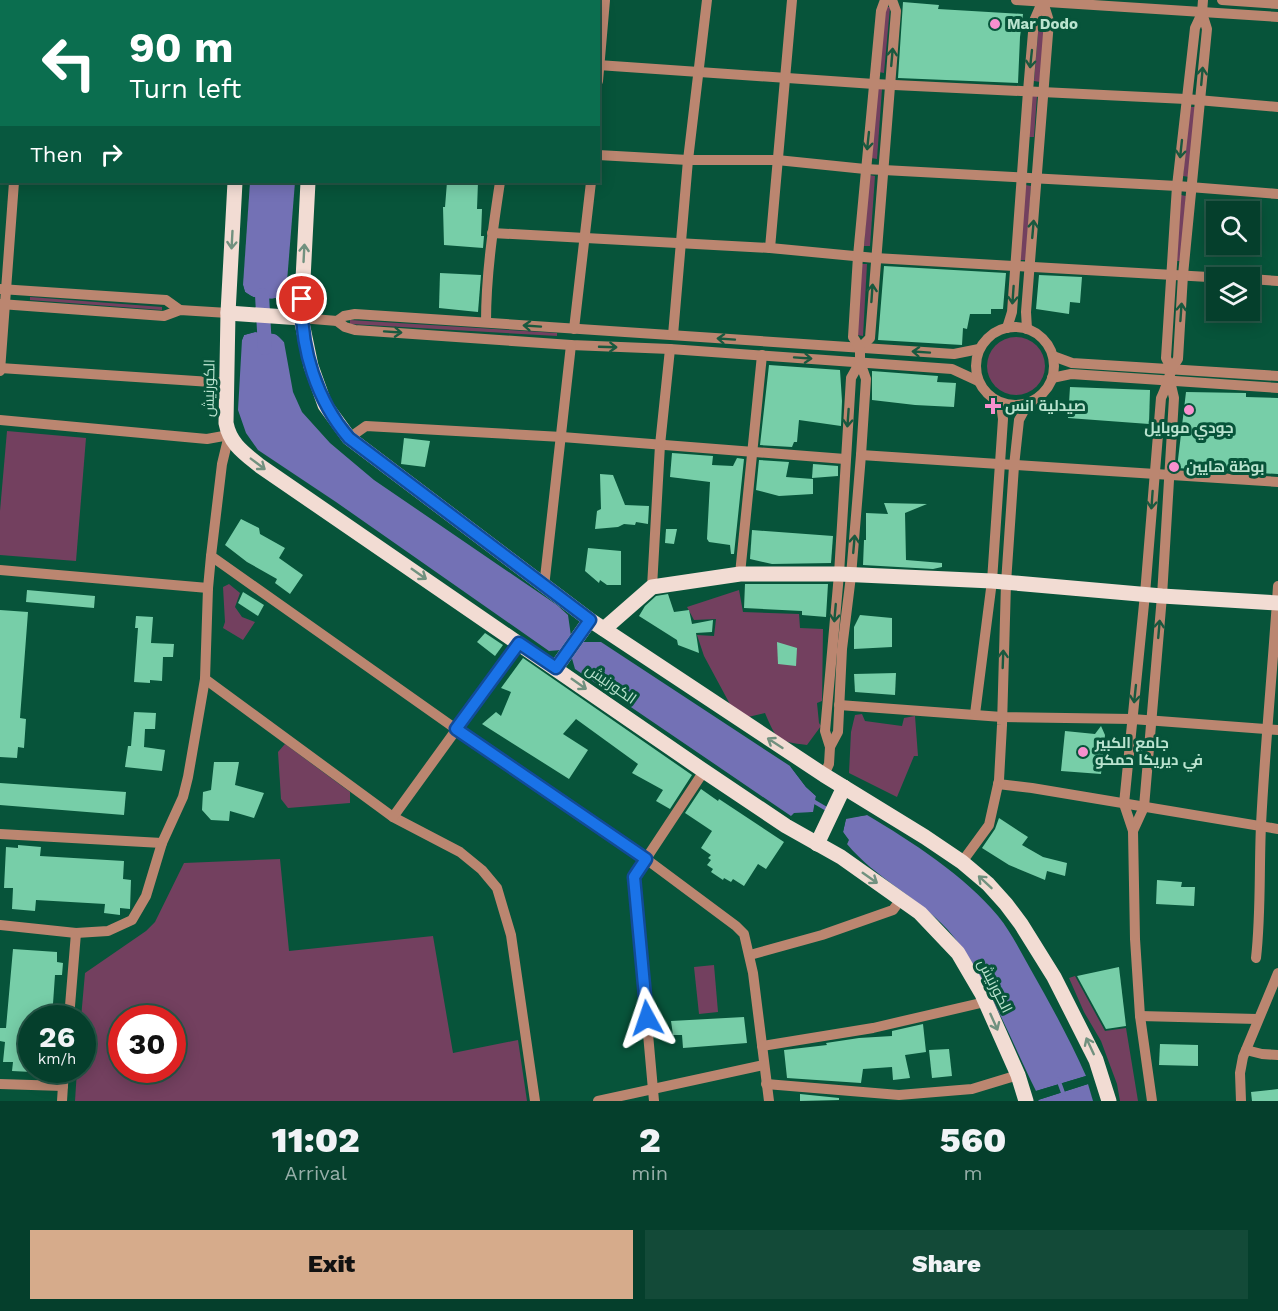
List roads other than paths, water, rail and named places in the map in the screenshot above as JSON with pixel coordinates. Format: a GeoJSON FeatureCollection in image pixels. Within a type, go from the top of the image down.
{"type":"FeatureCollection","features":[{"type":"Feature","properties":{"kind":"main road","name":"الكورنيش"},"geometry":{"type":"LineString","coordinates":[[235,183],[235,313],[226,383],[226,423],[229,435],[237,447],[260,466],[519,643],[559,664],[704,771],[786,826],[820,838],[920,913],[958,953],[985,1002],[1018,1075],[1026,1101]]}},
{"type":"Feature","properties":{"kind":"main road"},"geometry":{"type":"LineString","coordinates":[[308,183],[301,318],[311,366],[325,405],[349,438],[544,587],[587,624],[604,629],[824,775],[842,791],[916,831],[962,862],[988,884],[1006,904],[1035,946],[1079,1023],[1096,1060],[1109,1101]]}},
{"type":"Feature","properties":{"kind":"main road"},"geometry":{"type":"LineString","coordinates":[[235,313],[301,318]]}},
{"type":"Feature","properties":{"kind":"main road"},"geometry":{"type":"LineString","coordinates":[[604,629],[652,587],[740,574],[845,575],[999,582],[1277,603]]}},
{"type":"Feature","properties":{"kind":"main road"},"geometry":{"type":"LineString","coordinates":[[559,664],[587,624]]}},
{"type":"Feature","properties":{"kind":"main road"},"geometry":{"type":"LineString","coordinates":[[820,838],[842,791]]}},
{"type":"Feature","properties":{"kind":"street"},"geometry":{"type":"LineString","coordinates":[[600,54],[605,0]]}},
{"type":"Feature","properties":{"kind":"street"},"geometry":{"type":"LineString","coordinates":[[673,335],[688,160],[706,0]]}},
{"type":"Feature","properties":{"kind":"street"},"geometry":{"type":"LineString","coordinates":[[770,248],[792,0]]}},
{"type":"Feature","properties":{"kind":"street"},"geometry":{"type":"LineString","coordinates":[[824,775],[829,764],[830,747],[825,730],[861,455],[866,379],[860,362],[860,348],[853,337],[865,169],[880,11],[885,0]]}},
{"type":"Feature","properties":{"kind":"street"},"geometry":{"type":"LineString","coordinates":[[860,348],[870,338],[896,10],[892,0]]}},
{"type":"Feature","properties":{"kind":"street"},"geometry":{"type":"LineString","coordinates":[[1016,0],[1278,17]]}},
{"type":"Feature","properties":{"kind":"street"},"geometry":{"type":"LineString","coordinates":[[1133,831],[1144,807],[1162,596],[1174,399],[1170,381],[1171,368],[1166,358],[1177,186],[1195,28],[1202,13],[1203,0]]}},
{"type":"Feature","properties":{"kind":"street"},"geometry":{"type":"LineString","coordinates":[[1222,0],[1278,4]]}},
{"type":"Feature","properties":{"kind":"street"},"geometry":{"type":"LineString","coordinates":[[1007,328],[1012,312],[1034,21],[1043,1]]}},
{"type":"Feature","properties":{"kind":"street"},"geometry":{"type":"LineString","coordinates":[[1027,329],[1026,312],[1049,21],[1043,1]]}},
{"type":"Feature","properties":{"kind":"street"},"geometry":{"type":"LineString","coordinates":[[1171,368],[1178,359],[1183,275],[1207,29],[1202,13]]}},
{"type":"Feature","properties":{"kind":"street"},"geometry":{"type":"LineString","coordinates":[[600,65],[874,84],[1186,99],[1278,107]]}},
{"type":"Feature","properties":{"kind":"street"},"geometry":{"type":"LineString","coordinates":[[600,155],[688,160],[777,160],[865,169],[1177,186],[1278,194]]}},
{"type":"Feature","properties":{"kind":"street"},"geometry":{"type":"LineString","coordinates":[[14,183],[4,289],[0,370],[226,383]]}},
{"type":"Feature","properties":{"kind":"street"},"geometry":{"type":"LineString","coordinates":[[486,322],[492,233],[500,183]]}},
{"type":"Feature","properties":{"kind":"street"},"geometry":{"type":"LineString","coordinates":[[574,329],[591,183]]}},
{"type":"Feature","properties":{"kind":"street"},"geometry":{"type":"LineString","coordinates":[[492,233],[770,248],[875,258],[1206,277]]}},
{"type":"Feature","properties":{"kind":"street"},"geometry":{"type":"LineString","coordinates":[[1260,280],[1278,281]]}},
{"type":"Feature","properties":{"kind":"street"},"geometry":{"type":"LineString","coordinates":[[4,289],[166,300],[180,310]]}},
{"type":"Feature","properties":{"kind":"street"},"geometry":{"type":"LineString","coordinates":[[3,304],[164,315],[180,310],[235,313]]}},
{"type":"Feature","properties":{"kind":"street"},"geometry":{"type":"LineString","coordinates":[[337,321],[355,314],[954,354],[979,350]]}},
{"type":"Feature","properties":{"kind":"street"},"geometry":{"type":"LineString","coordinates":[[301,318],[337,321],[355,330],[952,369],[978,381]]}},
{"type":"Feature","properties":{"kind":"street"},"geometry":{"type":"LineString","coordinates":[[1007,328],[1027,329],[1039,335],[1048,344],[1053,356],[1052,378],[1043,393],[1028,403],[1013,406],[1001,404],[986,393],[978,381],[976,360],[979,350],[986,339],[996,332],[1007,328]]}},
{"type":"Feature","properties":{"kind":"street"},"geometry":{"type":"LineString","coordinates":[[544,587],[571,345]]}},
{"type":"Feature","properties":{"kind":"street"},"geometry":{"type":"LineString","coordinates":[[652,587],[660,445],[670,349]]}},
{"type":"Feature","properties":{"kind":"street"},"geometry":{"type":"LineString","coordinates":[[740,574],[762,355]]}},
{"type":"Feature","properties":{"kind":"street"},"geometry":{"type":"LineString","coordinates":[[1053,356],[1072,363],[1278,376]]}},
{"type":"Feature","properties":{"kind":"street"},"geometry":{"type":"LineString","coordinates":[[830,747],[838,732],[845,575],[845,459],[851,378],[860,362]]}},
{"type":"Feature","properties":{"kind":"street"},"geometry":{"type":"LineString","coordinates":[[1052,378],[1071,374],[1278,388]]}},
{"type":"Feature","properties":{"kind":"street"},"geometry":{"type":"LineString","coordinates":[[1152,1101],[1140,1017],[1135,939],[1133,831],[1124,804],[1145,594],[1161,398],[1170,381]]}},
{"type":"Feature","properties":{"kind":"street"},"geometry":{"type":"LineString","coordinates":[[975,714],[999,582],[1019,420],[1028,403]]}},
{"type":"Feature","properties":{"kind":"street"},"geometry":{"type":"LineString","coordinates":[[962,862],[989,825],[998,784],[1002,717],[999,582],[1000,464],[1003,419],[1001,404]]}},
{"type":"Feature","properties":{"kind":"street"},"geometry":{"type":"LineString","coordinates":[[0,420],[207,439],[229,435],[222,464],[211,556],[205,679],[183,797],[162,843],[146,896],[132,920],[108,931],[76,933],[0,925]]}},
{"type":"Feature","properties":{"kind":"street"},"geometry":{"type":"LineString","coordinates":[[349,438],[366,426],[562,437],[845,459]]}},
{"type":"Feature","properties":{"kind":"street"},"geometry":{"type":"LineString","coordinates":[[861,455],[1278,482]]}},
{"type":"Feature","properties":{"kind":"street"},"geometry":{"type":"LineString","coordinates":[[211,556],[456,729],[646,859],[736,926],[744,934],[750,955],[769,1101]]}},
{"type":"Feature","properties":{"kind":"street"},"geometry":{"type":"LineString","coordinates":[[0,570],[208,588]]}},
{"type":"Feature","properties":{"kind":"street"},"geometry":{"type":"LineString","coordinates":[[1256,958],[1260,925],[1261,825],[1266,730],[1278,586]]}},
{"type":"Feature","properties":{"kind":"street"},"geometry":{"type":"LineString","coordinates":[[393,817],[519,643]]}},
{"type":"Feature","properties":{"kind":"street"},"geometry":{"type":"LineString","coordinates":[[205,679],[393,817],[460,852],[482,870],[497,888],[511,934],[536,1101]]}},
{"type":"Feature","properties":{"kind":"street"},"geometry":{"type":"LineString","coordinates":[[839,705],[1002,717],[1132,719],[1278,730]]}},
{"type":"Feature","properties":{"kind":"street"},"geometry":{"type":"LineString","coordinates":[[654,1101],[634,877],[704,771]]}},
{"type":"Feature","properties":{"kind":"street"},"geometry":{"type":"LineString","coordinates":[[998,784],[1278,829]]}},
{"type":"Feature","properties":{"kind":"street"},"geometry":{"type":"LineString","coordinates":[[0,834],[162,843]]}},
{"type":"Feature","properties":{"kind":"street"},"geometry":{"type":"LineString","coordinates":[[750,955],[822,936],[893,910],[902,899]]}},
{"type":"Feature","properties":{"kind":"street"},"geometry":{"type":"LineString","coordinates":[[70,1005],[76,933]]}},
{"type":"Feature","properties":{"kind":"street"},"geometry":{"type":"LineString","coordinates":[[1241,1101],[1241,1064],[1257,1019],[1276,984],[1278,973]]}},
{"type":"Feature","properties":{"kind":"street"},"geometry":{"type":"LineString","coordinates":[[762,1046],[873,1028],[985,1002]]}},
{"type":"Feature","properties":{"kind":"street"},"geometry":{"type":"LineString","coordinates":[[1140,1017],[1257,1019]]}},
{"type":"Feature","properties":{"kind":"street"},"geometry":{"type":"LineString","coordinates":[[1246,1050],[1278,1055]]}},
{"type":"Feature","properties":{"kind":"street"},"geometry":{"type":"LineString","coordinates":[[598,1101],[764,1065]]}},
{"type":"Feature","properties":{"kind":"street"},"geometry":{"type":"LineString","coordinates":[[766,1084],[899,1095],[972,1089],[1018,1075]]}},
{"type":"Feature","properties":{"kind":"street"},"geometry":{"type":"LineString","coordinates":[[62,1101],[63,1083]]}},
{"type":"Feature","properties":{"kind":"street"},"geometry":{"type":"LineString","coordinates":[[0,1084],[63,1086]]}},
{"type":"Feature","properties":{"kind":"waterway"},"geometry":{"type":"LineString","coordinates":[[262,295],[265,348]]}},
{"type":"Feature","properties":{"kind":"waterway"},"geometry":{"type":"LineString","coordinates":[[813,801],[830,811]]}},
{"type":"Feature","properties":{"kind":"waterway"},"geometry":{"type":"LineString","coordinates":[[1058,1079],[1066,1101]]}},
{"type":"Feature","properties":{"kind":"place","name":"Mar Dodo"},"geometry":{"type":"Point","coordinates":[995,24]}},
{"type":"Feature","properties":{"kind":"place","name":"صيدلية انس"},"geometry":{"type":"Point","coordinates":[993,406]}},
{"type":"Feature","properties":{"kind":"place","name":"جودي موبايل"},"geometry":{"type":"Point","coordinates":[1189,410]}},
{"type":"Feature","properties":{"kind":"place","name":"بوظة هايين"},"geometry":{"type":"Point","coordinates":[1174,467]}},
{"type":"Feature","properties":{"kind":"place","name":"جامع الكبير في ديريكا حمكو"},"geometry":{"type":"Point","coordinates":[1083,752]}}]}
